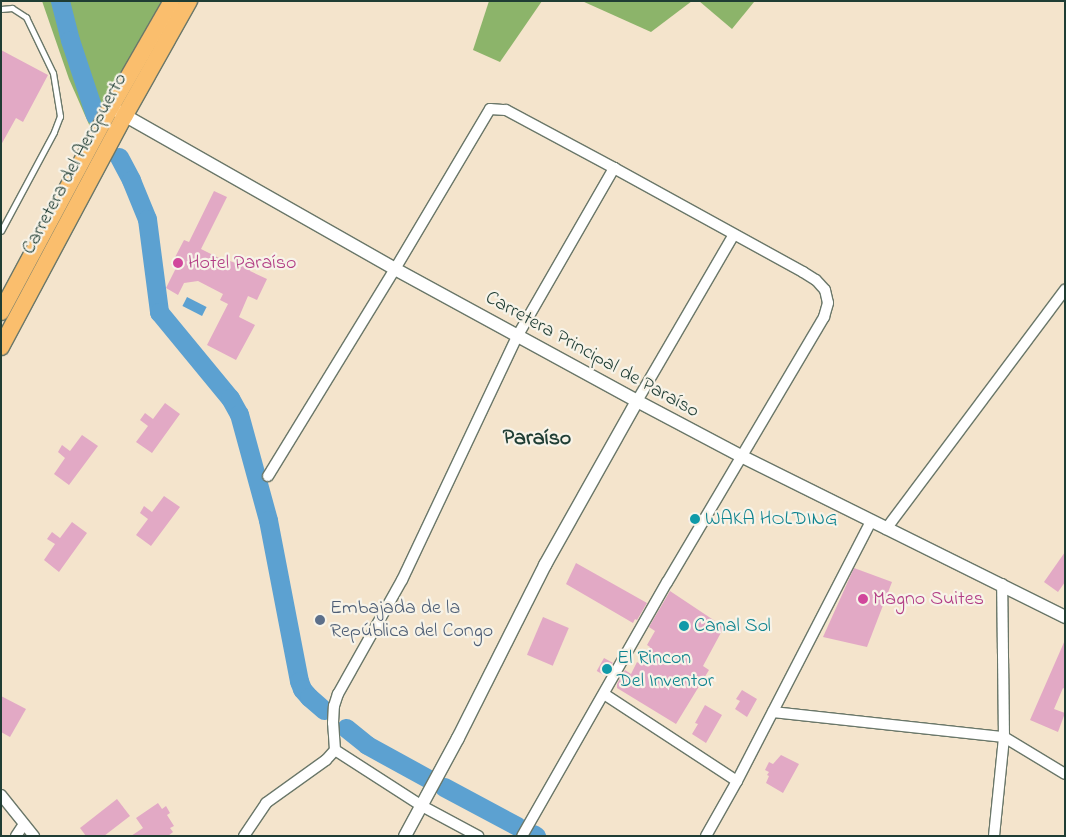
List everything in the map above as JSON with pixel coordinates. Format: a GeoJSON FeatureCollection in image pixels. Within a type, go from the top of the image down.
{"type":"FeatureCollection","features":[{"type":"Feature","properties":{"kind":"main road","name":"Carretera del Aeropuerto"},"geometry":{"type":"LineString","coordinates":[[1,347],[172,1]]}},
{"type":"Feature","properties":{"kind":"main road","name":"Carretera del Aeropuerto"},"geometry":{"type":"LineString","coordinates":[[1,312],[118,111],[189,1]]}},
{"type":"Feature","properties":{"kind":"street"},"geometry":{"type":"LineString","coordinates":[[268,476],[395,269],[490,109],[506,110],[614,168],[733,236],[816,280],[825,290],[828,303],[824,317],[667,582],[522,836]]}},
{"type":"Feature","properties":{"kind":"street","name":"Carretera Principal de Paraíso"},"geometry":{"type":"LineString","coordinates":[[118,111],[395,269],[637,401],[741,456],[886,529],[1002,584],[1065,617]]}},
{"type":"Feature","properties":{"kind":"street"},"geometry":{"type":"LineString","coordinates":[[244,836],[266,803],[326,760],[335,750],[333,723],[334,706],[338,694],[402,580],[518,335],[614,168]]}},
{"type":"Feature","properties":{"kind":"street"},"geometry":{"type":"LineString","coordinates":[[405,836],[545,565],[733,236]]}},
{"type":"Feature","properties":{"kind":"street"},"geometry":{"type":"LineString","coordinates":[[886,529],[1065,290]]}},
{"type":"Feature","properties":{"kind":"street"},"geometry":{"type":"LineString","coordinates":[[706,836],[737,782],[871,521]]}},
{"type":"Feature","properties":{"kind":"street"},"geometry":{"type":"LineString","coordinates":[[994,836],[1004,737],[1002,584]]}},
{"type":"Feature","properties":{"kind":"street"},"geometry":{"type":"LineString","coordinates":[[604,694],[737,782]]}},
{"type":"Feature","properties":{"kind":"street"},"geometry":{"type":"LineString","coordinates":[[773,712],[1004,737],[1065,774]]}},
{"type":"Feature","properties":{"kind":"street"},"geometry":{"type":"LineString","coordinates":[[335,750],[422,806],[478,836]]}},
{"type":"Feature","properties":{"kind":"street"},"geometry":{"type":"LineString","coordinates":[[1,795],[34,836]]}},
{"type":"Feature","properties":{"kind":"street"},"geometry":{"type":"LineString","coordinates":[[16,836],[24,824]]}},
{"type":"Feature","properties":{"kind":"lane"},"geometry":{"type":"LineString","coordinates":[[1,9],[12,8],[26,17],[53,73],[60,116],[54,132],[1,231]]}},
{"type":"Feature","properties":{"kind":"green space"},"geometry":{"type":"Polygon","coordinates":[[[42,1],[184,1],[102,154],[69,79],[42,1]]]}},
{"type":"Feature","properties":{"kind":"green space"},"geometry":{"type":"Polygon","coordinates":[[[489,1],[542,1],[500,62],[473,50],[489,1]]]}},
{"type":"Feature","properties":{"kind":"green space"},"geometry":{"type":"Polygon","coordinates":[[[582,1],[692,1],[651,32],[582,1]]]}},
{"type":"Feature","properties":{"kind":"green space"},"geometry":{"type":"Polygon","coordinates":[[[699,1],[753,1],[754,2],[732,29],[699,1]]]}},
{"type":"Feature","properties":{"kind":"water"},"geometry":{"type":"Polygon","coordinates":[[[187,297],[207,307],[202,316],[182,306],[187,297]]]}},
{"type":"Feature","properties":{"kind":"building"},"geometry":{"type":"Polygon","coordinates":[[[1,50],[48,75],[23,122],[16,118],[1,145],[1,50]]]}},
{"type":"Feature","properties":{"kind":"building"},"geometry":{"type":"Polygon","coordinates":[[[214,191],[227,197],[201,249],[229,263],[230,261],[238,264],[242,257],[253,263],[250,271],[267,279],[257,300],[248,296],[239,317],[255,325],[236,360],[207,345],[228,304],[220,300],[223,294],[198,281],[184,283],[178,295],[166,288],[176,268],[171,265],[184,240],[189,242],[214,191]]]}},
{"type":"Feature","properties":{"kind":"building"},"geometry":{"type":"Polygon","coordinates":[[[165,403],[180,414],[152,453],[136,442],[148,426],[140,420],[145,413],[153,419],[165,403]]]}},
{"type":"Feature","properties":{"kind":"building"},"geometry":{"type":"Polygon","coordinates":[[[82,435],[98,446],[69,485],[54,474],[65,458],[58,452],[62,445],[70,451],[82,435]]]}},
{"type":"Feature","properties":{"kind":"building"},"geometry":{"type":"Polygon","coordinates":[[[164,496],[180,507],[151,546],[136,535],[148,519],[140,513],[144,506],[152,512],[164,496]]]}},
{"type":"Feature","properties":{"kind":"building","name":"WAKA HOLDING"},"geometry":{"type":"Polygon","coordinates":[[[695,512],[699,515],[693,525],[688,521],[695,512]]]}},
{"type":"Feature","properties":{"kind":"building"},"geometry":{"type":"Polygon","coordinates":[[[72,522],[87,533],[59,572],[44,560],[55,544],[47,539],[52,532],[60,538],[72,522]]]}},
{"type":"Feature","properties":{"kind":"building"},"geometry":{"type":"Polygon","coordinates":[[[1065,552],[1065,582],[1058,592],[1044,582],[1065,552]]]}},
{"type":"Feature","properties":{"kind":"building"},"geometry":{"type":"Polygon","coordinates":[[[576,563],[647,603],[637,620],[635,619],[633,623],[566,584],[576,563]]]}},
{"type":"Feature","properties":{"kind":"building","name":"Magno Suites"},"geometry":{"type":"Polygon","coordinates":[[[854,568],[892,582],[867,647],[823,637],[854,568]]]}},
{"type":"Feature","properties":{"kind":"building"},"geometry":{"type":"Polygon","coordinates":[[[670,591],[724,627],[703,666],[709,670],[676,724],[617,688],[617,684],[625,670],[631,674],[637,662],[640,664],[650,647],[647,645],[655,631],[649,627],[670,591]]]}},
{"type":"Feature","properties":{"kind":"building"},"geometry":{"type":"Polygon","coordinates":[[[543,617],[569,628],[553,666],[527,655],[543,617]]]}},
{"type":"Feature","properties":{"kind":"building"},"geometry":{"type":"Polygon","coordinates":[[[1065,640],[1065,689],[1063,688],[1054,709],[1065,713],[1058,732],[1030,720],[1065,640]]]}},
{"type":"Feature","properties":{"kind":"building","name":"El Rincon Del Inventor"},"geometry":{"type":"Polygon","coordinates":[[[604,658],[613,663],[605,676],[597,671],[604,658]]]}},
{"type":"Feature","properties":{"kind":"building"},"geometry":{"type":"Polygon","coordinates":[[[742,690],[757,699],[747,717],[735,709],[740,701],[736,699],[742,690]]]}},
{"type":"Feature","properties":{"kind":"building"},"geometry":{"type":"Polygon","coordinates":[[[1,696],[26,709],[10,737],[1,732],[1,696]]]}},
{"type":"Feature","properties":{"kind":"building"},"geometry":{"type":"Polygon","coordinates":[[[705,705],[722,715],[706,743],[692,734],[698,724],[695,723],[705,705]]]}},
{"type":"Feature","properties":{"kind":"building"},"geometry":{"type":"Polygon","coordinates":[[[781,755],[799,764],[783,793],[766,783],[769,772],[765,770],[769,762],[773,764],[781,755]]]}},
{"type":"Feature","properties":{"kind":"building"},"geometry":{"type":"Polygon","coordinates":[[[117,799],[130,816],[104,836],[86,836],[80,828],[117,799]]]}},
{"type":"Feature","properties":{"kind":"building"},"geometry":{"type":"Polygon","coordinates":[[[158,803],[162,809],[166,806],[170,813],[167,815],[174,826],[170,828],[173,832],[168,836],[131,836],[143,828],[136,818],[158,803]]]}},
{"type":"Feature","properties":{"kind":"waterway"},"geometry":{"type":"LineString","coordinates":[[60,1],[70,40],[95,115]]}},
{"type":"Feature","properties":{"kind":"waterway"},"geometry":{"type":"LineString","coordinates":[[119,157],[147,219],[159,312],[230,398],[239,414],[268,520],[299,681],[302,689],[324,710]]}},
{"type":"Feature","properties":{"kind":"waterway"},"geometry":{"type":"LineString","coordinates":[[346,728],[367,745],[427,778]]}},
{"type":"Feature","properties":{"kind":"waterway"},"geometry":{"type":"LineString","coordinates":[[444,787],[517,826]]}},
{"type":"Feature","properties":{"kind":"place","name":"Hotel Paraíso"},"geometry":{"type":"Point","coordinates":[178,263]}},
{"type":"Feature","properties":{"kind":"place","name":"WAKA HOLDING"},"geometry":{"type":"Point","coordinates":[695,519]}},
{"type":"Feature","properties":{"kind":"place","name":"Magno Suites"},"geometry":{"type":"Point","coordinates":[863,599]}},
{"type":"Feature","properties":{"kind":"place","name":"Embajada de la República del Congo"},"geometry":{"type":"Point","coordinates":[320,620]}},
{"type":"Feature","properties":{"kind":"place","name":"Canal Sol"},"geometry":{"type":"Point","coordinates":[684,626]}},
{"type":"Feature","properties":{"kind":"place","name":"El Rincon Del Inventor"},"geometry":{"type":"Point","coordinates":[607,669]}},
{"type":"Feature","properties":{"kind":"district","name":"Paraíso"},"geometry":{"type":"Point","coordinates":[537,440]}}]}
